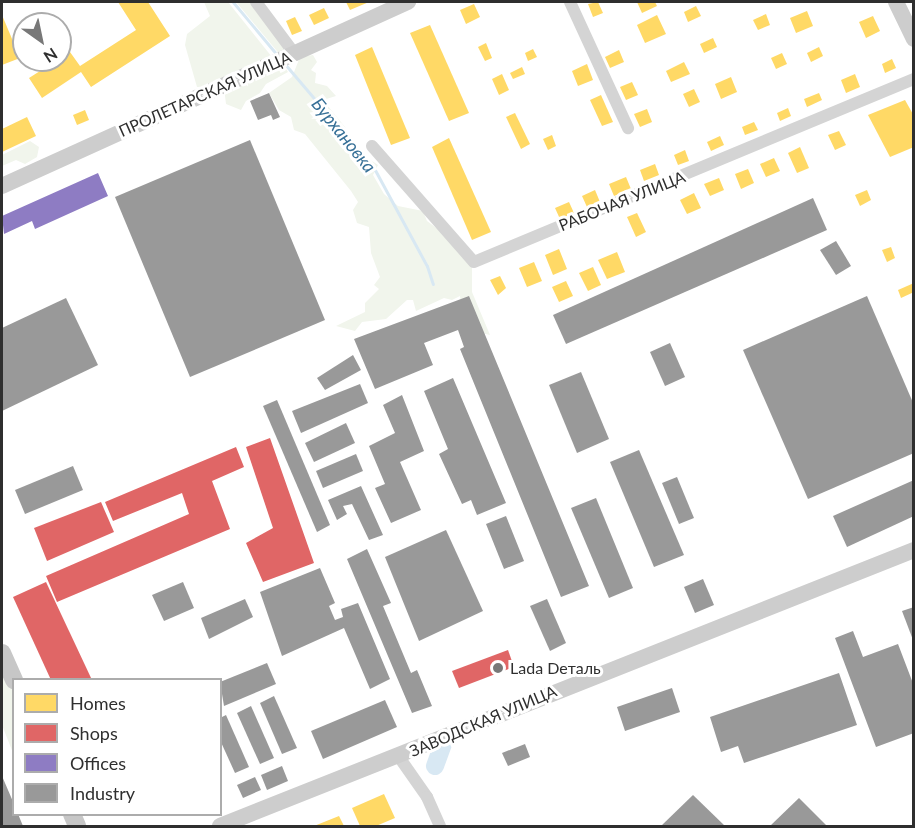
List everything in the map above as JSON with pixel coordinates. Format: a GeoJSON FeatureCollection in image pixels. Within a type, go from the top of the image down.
{"type":"FeatureCollection","features":[{"type":"Feature","properties":{"kind":"main road"},"geometry":{"type":"LineString","coordinates":[[2,653],[13,678]]}},
{"type":"Feature","properties":{"kind":"street"},"geometry":{"type":"LineString","coordinates":[[256,2],[285,57]]}},
{"type":"Feature","properties":{"kind":"street","name":"ПРОЛЕТАРСКАЯ УЛИЦА"},"geometry":{"type":"LineString","coordinates":[[2,186],[408,2]]}},
{"type":"Feature","properties":{"kind":"street"},"geometry":{"type":"LineString","coordinates":[[570,2],[628,128]]}},
{"type":"Feature","properties":{"kind":"street"},"geometry":{"type":"LineString","coordinates":[[896,2],[914,39]]}},
{"type":"Feature","properties":{"kind":"street","name":"РАБОЧАЯ УЛИЦА"},"geometry":{"type":"LineString","coordinates":[[372,146],[474,262],[914,79]]}},
{"type":"Feature","properties":{"kind":"street","name":"ЗАВОДСКАЯ УЛИЦА"},"geometry":{"type":"LineString","coordinates":[[220,826],[399,757],[542,696],[914,550]]}},
{"type":"Feature","properties":{"kind":"street"},"geometry":{"type":"LineString","coordinates":[[399,757],[427,797],[440,826]]}},
{"type":"Feature","properties":{"kind":"shaded area"},"geometry":{"type":"Polygon","coordinates":[[[204,2],[228,2],[272,57],[208,87],[197,87],[185,45],[187,34],[210,16],[204,2]]]}},
{"type":"Feature","properties":{"kind":"shaded area"},"geometry":{"type":"Polygon","coordinates":[[[236,2],[253,2],[289,53],[281,56],[236,2]]]}},
{"type":"Feature","properties":{"kind":"shaded area"},"geometry":{"type":"Polygon","coordinates":[[[313,55],[317,62],[311,70],[316,73],[315,83],[327,86],[336,96],[323,100],[345,127],[353,148],[378,165],[373,175],[384,194],[398,206],[423,211],[427,221],[451,239],[472,268],[472,292],[490,335],[473,331],[461,309],[460,296],[452,300],[444,298],[416,311],[413,300],[407,300],[386,319],[362,322],[355,331],[336,326],[365,312],[365,303],[379,289],[374,285],[380,277],[371,253],[369,227],[357,223],[353,210],[358,202],[305,134],[294,130],[291,117],[279,110],[269,93],[292,77],[300,57],[313,55]]]}},
{"type":"Feature","properties":{"kind":"shaded area"},"geometry":{"type":"Polygon","coordinates":[[[284,66],[288,72],[266,84],[260,93],[246,101],[241,110],[226,104],[224,88],[284,66]]]}},
{"type":"Feature","properties":{"kind":"shaded area"},"geometry":{"type":"Polygon","coordinates":[[[30,141],[39,147],[37,157],[25,164],[16,160],[2,166],[2,155],[30,141]]]}},
{"type":"Feature","properties":{"kind":"shaded area"},"geometry":{"type":"Polygon","coordinates":[[[2,667],[12,689],[12,750],[2,725],[2,667]]]}},
{"type":"Feature","properties":{"kind":"building: Homes"},"geometry":{"type":"Polygon","coordinates":[[[118,2],[148,2],[170,36],[91,87],[81,72],[42,98],[29,78],[38,72],[72,72],[72,55],[80,66],[136,30],[118,2]]]}},
{"type":"Feature","properties":{"kind":"building: Homes"},"geometry":{"type":"Polygon","coordinates":[[[346,2],[369,2],[350,10],[346,2]]]}},
{"type":"Feature","properties":{"kind":"building: Homes"},"geometry":{"type":"Polygon","coordinates":[[[598,2],[603,13],[593,17],[588,4],[598,2]]]}},
{"type":"Feature","properties":{"kind":"building: Homes"},"geometry":{"type":"Polygon","coordinates":[[[637,2],[655,2],[657,6],[642,13],[637,2]]]}},
{"type":"Feature","properties":{"kind":"building: Homes"},"geometry":{"type":"Polygon","coordinates":[[[474,4],[480,17],[466,24],[460,10],[474,4]]]}},
{"type":"Feature","properties":{"kind":"building: Homes"},"geometry":{"type":"Polygon","coordinates":[[[696,6],[701,16],[688,22],[684,12],[696,6]]]}},
{"type":"Feature","properties":{"kind":"building: Homes"},"geometry":{"type":"Polygon","coordinates":[[[324,8],[329,18],[314,25],[309,15],[324,8]]]}},
{"type":"Feature","properties":{"kind":"building: Homes"},"geometry":{"type":"Polygon","coordinates":[[[807,11],[813,26],[796,33],[790,18],[807,11]]]}},
{"type":"Feature","properties":{"kind":"building: Homes"},"geometry":{"type":"Polygon","coordinates":[[[766,14],[770,25],[758,30],[753,20],[766,14]]]}},
{"type":"Feature","properties":{"kind":"building: Homes"},"geometry":{"type":"Polygon","coordinates":[[[2,15],[12,39],[12,61],[2,65],[2,15]]]}},
{"type":"Feature","properties":{"kind":"building: Homes"},"geometry":{"type":"Polygon","coordinates":[[[657,15],[666,34],[645,43],[637,25],[657,15]]]}},
{"type":"Feature","properties":{"kind":"building: Homes"},"geometry":{"type":"Polygon","coordinates":[[[873,16],[880,31],[866,38],[859,22],[873,16]]]}},
{"type":"Feature","properties":{"kind":"building: Homes"},"geometry":{"type":"Polygon","coordinates":[[[295,17],[302,31],[292,35],[286,21],[295,17]]]}},
{"type":"Feature","properties":{"kind":"building: Homes"},"geometry":{"type":"Polygon","coordinates":[[[430,25],[469,113],[449,121],[410,33],[430,25]]]}},
{"type":"Feature","properties":{"kind":"building: Homes"},"geometry":{"type":"Polygon","coordinates":[[[713,38],[717,47],[704,53],[700,44],[713,38]]]}},
{"type":"Feature","properties":{"kind":"building: Homes"},"geometry":{"type":"Polygon","coordinates":[[[486,43],[492,58],[485,61],[478,47],[486,43]]]}},
{"type":"Feature","properties":{"kind":"building: Homes"},"geometry":{"type":"Polygon","coordinates":[[[372,47],[410,138],[391,145],[355,55],[372,47]]]}},
{"type":"Feature","properties":{"kind":"building: Homes"},"geometry":{"type":"Polygon","coordinates":[[[819,47],[823,56],[811,62],[807,53],[819,47]]]}},
{"type":"Feature","properties":{"kind":"building: Homes"},"geometry":{"type":"Polygon","coordinates":[[[533,49],[537,57],[528,61],[525,53],[533,49]]]}},
{"type":"Feature","properties":{"kind":"building: Homes"},"geometry":{"type":"Polygon","coordinates":[[[619,50],[624,62],[610,68],[605,57],[619,50]]]}},
{"type":"Feature","properties":{"kind":"building: Homes"},"geometry":{"type":"Polygon","coordinates":[[[782,53],[787,64],[776,69],[771,58],[782,53]]]}},
{"type":"Feature","properties":{"kind":"building: Homes"},"geometry":{"type":"Polygon","coordinates":[[[892,59],[896,68],[885,73],[882,64],[892,59]]]}},
{"type":"Feature","properties":{"kind":"building: Homes"},"geometry":{"type":"Polygon","coordinates":[[[684,62],[690,74],[671,82],[666,71],[684,62]]]}},
{"type":"Feature","properties":{"kind":"building: Homes"},"geometry":{"type":"Polygon","coordinates":[[[587,64],[593,80],[578,86],[572,71],[587,64]]]}},
{"type":"Feature","properties":{"kind":"building: Homes"},"geometry":{"type":"Polygon","coordinates":[[[522,67],[525,74],[513,79],[510,73],[522,67]]]}},
{"type":"Feature","properties":{"kind":"building: Homes"},"geometry":{"type":"Polygon","coordinates":[[[502,74],[509,90],[499,95],[492,79],[502,74]]]}},
{"type":"Feature","properties":{"kind":"building: Homes"},"geometry":{"type":"Polygon","coordinates":[[[855,74],[860,87],[846,93],[841,80],[855,74]]]}},
{"type":"Feature","properties":{"kind":"building: Homes"},"geometry":{"type":"Polygon","coordinates":[[[731,77],[737,92],[721,99],[715,84],[731,77]]]}},
{"type":"Feature","properties":{"kind":"building: Homes"},"geometry":{"type":"Polygon","coordinates":[[[632,82],[638,95],[626,100],[620,87],[632,82]]]}},
{"type":"Feature","properties":{"kind":"building: Homes"},"geometry":{"type":"Polygon","coordinates":[[[694,89],[700,102],[689,107],[683,94],[694,89]]]}},
{"type":"Feature","properties":{"kind":"building: Homes"},"geometry":{"type":"Polygon","coordinates":[[[819,93],[822,100],[807,107],[804,99],[819,93]]]}},
{"type":"Feature","properties":{"kind":"building: Homes"},"geometry":{"type":"Polygon","coordinates":[[[601,95],[613,122],[602,126],[590,100],[601,95]]]}},
{"type":"Feature","properties":{"kind":"building: Homes"},"geometry":{"type":"Polygon","coordinates":[[[905,100],[914,116],[914,147],[890,157],[868,115],[905,100]]]}},
{"type":"Feature","properties":{"kind":"building: Homes"},"geometry":{"type":"Polygon","coordinates":[[[788,108],[791,116],[780,121],[777,113],[788,108]]]}},
{"type":"Feature","properties":{"kind":"building: Homes"},"geometry":{"type":"Polygon","coordinates":[[[647,109],[652,122],[640,127],[634,114],[647,109]]]}},
{"type":"Feature","properties":{"kind":"building: Homes"},"geometry":{"type":"Polygon","coordinates":[[[85,110],[89,120],[77,125],[73,115],[85,110]]]}},
{"type":"Feature","properties":{"kind":"building: Homes"},"geometry":{"type":"Polygon","coordinates":[[[515,113],[530,144],[521,149],[506,117],[515,113]]]}},
{"type":"Feature","properties":{"kind":"building: Homes"},"geometry":{"type":"Polygon","coordinates":[[[27,117],[36,136],[2,152],[2,129],[27,117]]]}},
{"type":"Feature","properties":{"kind":"building: Homes"},"geometry":{"type":"Polygon","coordinates":[[[754,122],[758,130],[745,135],[742,127],[754,122]]]}},
{"type":"Feature","properties":{"kind":"building: Homes"},"geometry":{"type":"Polygon","coordinates":[[[839,131],[846,145],[835,150],[828,135],[839,131]]]}},
{"type":"Feature","properties":{"kind":"building: Homes"},"geometry":{"type":"Polygon","coordinates":[[[552,135],[556,146],[548,150],[543,139],[552,135]]]}},
{"type":"Feature","properties":{"kind":"building: Homes"},"geometry":{"type":"Polygon","coordinates":[[[720,136],[724,145],[711,151],[707,142],[720,136]]]}},
{"type":"Feature","properties":{"kind":"building: Homes"},"geometry":{"type":"Polygon","coordinates":[[[449,138],[491,232],[472,240],[432,147],[449,138]]]}},
{"type":"Feature","properties":{"kind":"building: Homes"},"geometry":{"type":"Polygon","coordinates":[[[800,147],[809,168],[797,173],[788,153],[800,147]]]}},
{"type":"Feature","properties":{"kind":"building: Homes"},"geometry":{"type":"Polygon","coordinates":[[[685,150],[689,161],[678,165],[674,155],[685,150]]]}},
{"type":"Feature","properties":{"kind":"building: Homes"},"geometry":{"type":"Polygon","coordinates":[[[774,158],[780,171],[766,177],[760,164],[774,158]]]}},
{"type":"Feature","properties":{"kind":"building: Homes"},"geometry":{"type":"Polygon","coordinates":[[[655,164],[659,175],[644,181],[640,170],[655,164]]]}},
{"type":"Feature","properties":{"kind":"building: Homes"},"geometry":{"type":"Polygon","coordinates":[[[748,169],[754,183],[741,189],[735,174],[748,169]]]}},
{"type":"Feature","properties":{"kind":"building: Homes"},"geometry":{"type":"Polygon","coordinates":[[[626,177],[631,189],[614,196],[609,184],[626,177]]]}},
{"type":"Feature","properties":{"kind":"building: Homes"},"geometry":{"type":"Polygon","coordinates":[[[719,178],[724,190],[710,196],[704,184],[719,178]]]}},
{"type":"Feature","properties":{"kind":"building: Homes"},"geometry":{"type":"Polygon","coordinates":[[[595,190],[600,202],[587,207],[582,196],[595,190]]]}},
{"type":"Feature","properties":{"kind":"building: Homes"},"geometry":{"type":"Polygon","coordinates":[[[867,190],[871,200],[860,206],[855,195],[867,190]]]}},
{"type":"Feature","properties":{"kind":"building: Homes"},"geometry":{"type":"Polygon","coordinates":[[[694,193],[701,208],[687,214],[680,200],[694,193]]]}},
{"type":"Feature","properties":{"kind":"building: Homes"},"geometry":{"type":"Polygon","coordinates":[[[569,202],[574,213],[560,219],[555,208],[569,202]]]}},
{"type":"Feature","properties":{"kind":"building: Homes"},"geometry":{"type":"Polygon","coordinates":[[[637,213],[646,232],[636,237],[627,217],[637,213]]]}},
{"type":"Feature","properties":{"kind":"building: Homes"},"geometry":{"type":"Polygon","coordinates":[[[891,247],[895,258],[887,262],[882,250],[891,247]]]}},
{"type":"Feature","properties":{"kind":"building: Homes"},"geometry":{"type":"Polygon","coordinates":[[[559,249],[567,269],[553,275],[545,255],[559,249]]]}},
{"type":"Feature","properties":{"kind":"building: Homes"},"geometry":{"type":"Polygon","coordinates":[[[617,252],[625,272],[607,279],[598,260],[617,252]]]}},
{"type":"Feature","properties":{"kind":"building: Homes"},"geometry":{"type":"Polygon","coordinates":[[[534,262],[542,281],[527,287],[519,268],[534,262]]]}},
{"type":"Feature","properties":{"kind":"building: Homes"},"geometry":{"type":"Polygon","coordinates":[[[593,267],[601,285],[588,291],[579,273],[593,267]]]}},
{"type":"Feature","properties":{"kind":"building: Homes"},"geometry":{"type":"Polygon","coordinates":[[[500,276],[506,288],[498,295],[490,280],[500,276]]]}},
{"type":"Feature","properties":{"kind":"building: Homes"},"geometry":{"type":"Polygon","coordinates":[[[566,281],[573,296],[559,302],[552,287],[566,281]]]}},
{"type":"Feature","properties":{"kind":"building: Homes"},"geometry":{"type":"Polygon","coordinates":[[[914,283],[914,292],[901,298],[898,290],[914,283]]]}},
{"type":"Feature","properties":{"kind":"building: Homes"},"geometry":{"type":"Polygon","coordinates":[[[384,794],[395,818],[376,826],[360,826],[352,808],[384,794]]]}},
{"type":"Feature","properties":{"kind":"building: Homes"},"geometry":{"type":"Polygon","coordinates":[[[339,816],[344,826],[314,826],[339,816]]]}},
{"type":"Feature","properties":{"kind":"building: Shops"},"geometry":{"type":"Polygon","coordinates":[[[270,438],[314,563],[263,582],[246,543],[273,528],[246,447],[270,438]]]}},
{"type":"Feature","properties":{"kind":"building: Shops"},"geometry":{"type":"Polygon","coordinates":[[[236,447],[244,467],[212,481],[230,529],[57,602],[46,576],[189,514],[182,493],[113,521],[105,502],[236,447]]]}},
{"type":"Feature","properties":{"kind":"building: Shops"},"geometry":{"type":"Polygon","coordinates":[[[101,502],[114,532],[47,561],[34,528],[101,502]]]}},
{"type":"Feature","properties":{"kind":"building: Shops"},"geometry":{"type":"Polygon","coordinates":[[[46,582],[91,678],[50,678],[13,597],[46,582]]]}},
{"type":"Feature","properties":{"kind":"building: Shops"},"geometry":{"type":"Polygon","coordinates":[[[508,650],[514,667],[459,688],[452,671],[508,650]]]}},
{"type":"Feature","properties":{"kind":"building: Offices"},"geometry":{"type":"Polygon","coordinates":[[[98,173],[108,196],[35,229],[32,221],[4,234],[2,216],[98,173]]]}},
{"type":"Feature","properties":{"kind":"building: Industry"},"geometry":{"type":"Polygon","coordinates":[[[269,93],[280,117],[273,120],[271,115],[258,120],[250,101],[269,93]]]}},
{"type":"Feature","properties":{"kind":"building: Industry"},"geometry":{"type":"Polygon","coordinates":[[[250,140],[325,320],[190,377],[115,197],[250,140]]]}},
{"type":"Feature","properties":{"kind":"building: Industry"},"geometry":{"type":"Polygon","coordinates":[[[813,198],[827,230],[566,344],[553,315],[813,198]]]}},
{"type":"Feature","properties":{"kind":"building: Industry"},"geometry":{"type":"Polygon","coordinates":[[[836,241],[851,266],[836,275],[820,250],[836,241]]]}},
{"type":"Feature","properties":{"kind":"building: Industry"},"geometry":{"type":"Polygon","coordinates":[[[469,296],[589,586],[561,597],[460,349],[464,347],[458,330],[424,343],[433,365],[375,389],[354,339],[469,296]]]}},
{"type":"Feature","properties":{"kind":"building: Industry"},"geometry":{"type":"Polygon","coordinates":[[[867,296],[914,405],[914,453],[808,499],[743,350],[867,296]]]}},
{"type":"Feature","properties":{"kind":"building: Industry"},"geometry":{"type":"Polygon","coordinates":[[[66,298],[98,365],[2,411],[2,328],[66,298]]]}},
{"type":"Feature","properties":{"kind":"building: Industry"},"geometry":{"type":"Polygon","coordinates":[[[670,343],[685,377],[665,386],[650,352],[670,343]]]}},
{"type":"Feature","properties":{"kind":"building: Industry"},"geometry":{"type":"Polygon","coordinates":[[[353,355],[361,370],[325,390],[317,378],[353,355]]]}},
{"type":"Feature","properties":{"kind":"building: Industry"},"geometry":{"type":"Polygon","coordinates":[[[581,372],[609,439],[577,453],[549,385],[581,372]]]}},
{"type":"Feature","properties":{"kind":"building: Industry"},"geometry":{"type":"Polygon","coordinates":[[[453,378],[506,503],[477,515],[471,500],[462,504],[439,454],[448,449],[424,391],[453,378]]]}},
{"type":"Feature","properties":{"kind":"building: Industry"},"geometry":{"type":"Polygon","coordinates":[[[360,384],[368,403],[301,433],[292,411],[360,384]]]}},
{"type":"Feature","properties":{"kind":"building: Industry"},"geometry":{"type":"Polygon","coordinates":[[[402,395],[424,451],[400,462],[421,510],[391,523],[375,488],[385,484],[369,446],[395,433],[383,405],[402,395]]]}},
{"type":"Feature","properties":{"kind":"building: Industry"},"geometry":{"type":"Polygon","coordinates":[[[277,400],[330,525],[317,532],[263,406],[277,400]]]}},
{"type":"Feature","properties":{"kind":"building: Industry"},"geometry":{"type":"Polygon","coordinates":[[[346,423],[355,443],[314,462],[305,443],[346,423]]]}},
{"type":"Feature","properties":{"kind":"building: Industry"},"geometry":{"type":"Polygon","coordinates":[[[639,450],[684,555],[654,567],[610,462],[639,450]]]}},
{"type":"Feature","properties":{"kind":"building: Industry"},"geometry":{"type":"Polygon","coordinates":[[[356,454],[363,471],[323,488],[316,471],[356,454]]]}},
{"type":"Feature","properties":{"kind":"building: Industry"},"geometry":{"type":"Polygon","coordinates":[[[73,466],[83,490],[25,514],[15,490],[73,466]]]}},
{"type":"Feature","properties":{"kind":"building: Industry"},"geometry":{"type":"Polygon","coordinates":[[[677,477],[694,518],[679,524],[662,483],[677,477]]]}},
{"type":"Feature","properties":{"kind":"building: Industry"},"geometry":{"type":"Polygon","coordinates":[[[914,480],[914,516],[847,547],[833,516],[914,480]]]}},
{"type":"Feature","properties":{"kind":"building: Industry"},"geometry":{"type":"Polygon","coordinates":[[[361,486],[383,535],[369,540],[352,504],[343,506],[347,514],[337,520],[328,500],[361,486]]]}},
{"type":"Feature","properties":{"kind":"building: Industry"},"geometry":{"type":"Polygon","coordinates":[[[596,498],[633,588],[609,598],[571,508],[596,498]]]}},
{"type":"Feature","properties":{"kind":"building: Industry"},"geometry":{"type":"Polygon","coordinates":[[[506,516],[524,561],[504,569],[486,524],[506,516]]]}},
{"type":"Feature","properties":{"kind":"building: Industry"},"geometry":{"type":"Polygon","coordinates":[[[446,530],[483,611],[419,641],[385,557],[446,530]]]}},
{"type":"Feature","properties":{"kind":"building: Industry"},"geometry":{"type":"Polygon","coordinates":[[[367,549],[391,603],[383,606],[411,673],[417,670],[432,706],[412,713],[347,559],[367,549]]]}},
{"type":"Feature","properties":{"kind":"building: Industry"},"geometry":{"type":"Polygon","coordinates":[[[320,568],[335,603],[329,606],[335,620],[343,617],[341,609],[358,603],[390,679],[370,689],[344,628],[282,656],[260,592],[320,568]]]}},
{"type":"Feature","properties":{"kind":"building: Industry"},"geometry":{"type":"Polygon","coordinates":[[[703,579],[714,605],[695,613],[684,587],[703,579]]]}},
{"type":"Feature","properties":{"kind":"building: Industry"},"geometry":{"type":"Polygon","coordinates":[[[183,582],[194,608],[164,621],[152,595],[183,582]]]}},
{"type":"Feature","properties":{"kind":"building: Industry"},"geometry":{"type":"Polygon","coordinates":[[[245,599],[253,617],[209,639],[201,618],[245,599]]]}},
{"type":"Feature","properties":{"kind":"building: Industry"},"geometry":{"type":"Polygon","coordinates":[[[547,599],[566,643],[550,651],[530,606],[547,599]]]}},
{"type":"Feature","properties":{"kind":"building: Industry"},"geometry":{"type":"Polygon","coordinates":[[[914,607],[914,640],[913,640],[902,611],[914,607]]]}},
{"type":"Feature","properties":{"kind":"building: Industry"},"geometry":{"type":"Polygon","coordinates":[[[853,631],[863,657],[898,644],[914,686],[914,733],[876,747],[835,638],[853,631]]]}},
{"type":"Feature","properties":{"kind":"building: Industry"},"geometry":{"type":"Polygon","coordinates":[[[267,663],[276,684],[224,706],[222,681],[267,663]]]}},
{"type":"Feature","properties":{"kind":"building: Industry"},"geometry":{"type":"Polygon","coordinates":[[[839,673],[857,725],[744,763],[738,746],[721,752],[710,717],[839,673]]]}},
{"type":"Feature","properties":{"kind":"building: Industry"},"geometry":{"type":"Polygon","coordinates":[[[672,688],[680,712],[625,731],[617,707],[672,688]]]}},
{"type":"Feature","properties":{"kind":"building: Industry"},"geometry":{"type":"Polygon","coordinates":[[[274,696],[297,748],[282,754],[260,703],[274,696]]]}},
{"type":"Feature","properties":{"kind":"building: Industry"},"geometry":{"type":"Polygon","coordinates":[[[385,700],[397,727],[323,759],[311,731],[385,700]]]}},
{"type":"Feature","properties":{"kind":"building: Industry"},"geometry":{"type":"Polygon","coordinates":[[[251,706],[274,758],[260,764],[237,713],[251,706]]]}},
{"type":"Feature","properties":{"kind":"building: Industry"},"geometry":{"type":"Polygon","coordinates":[[[226,715],[249,767],[235,773],[222,744],[222,717],[226,715]]]}},
{"type":"Feature","properties":{"kind":"building: Industry"},"geometry":{"type":"Polygon","coordinates":[[[525,744],[530,757],[508,766],[502,753],[525,744]]]}},
{"type":"Feature","properties":{"kind":"building: Industry"},"geometry":{"type":"Polygon","coordinates":[[[282,766],[288,781],[267,790],[261,775],[282,766]]]}},
{"type":"Feature","properties":{"kind":"building: Industry"},"geometry":{"type":"Polygon","coordinates":[[[2,776],[12,799],[12,816],[19,816],[23,826],[2,826],[2,776]]]}},
{"type":"Feature","properties":{"kind":"building: Industry"},"geometry":{"type":"Polygon","coordinates":[[[255,777],[261,790],[243,798],[237,785],[255,777]]]}},
{"type":"Feature","properties":{"kind":"building: Industry"},"geometry":{"type":"Polygon","coordinates":[[[693,795],[725,826],[661,826],[693,795]]]}},
{"type":"Feature","properties":{"kind":"building: Industry"},"geometry":{"type":"Polygon","coordinates":[[[799,798],[827,826],[770,826],[799,798]]]}},
{"type":"Feature","properties":{"kind":"waterway","name":"Бурхановка"},"geometry":{"type":"LineString","coordinates":[[233,2],[278,56]]}},
{"type":"Feature","properties":{"kind":"waterway","name":"Бурхановка"},"geometry":{"type":"LineString","coordinates":[[284,63],[375,170],[427,266],[433,284]]}},
{"type":"Feature","properties":{"kind":"waterway","name":"Бурхановка"},"geometry":{"type":"LineString","coordinates":[[435,766],[443,744]]}},
{"type":"Feature","properties":{"kind":"place","name":"Lada Dеталь"},"geometry":{"type":"Point","coordinates":[498,668]}}]}
